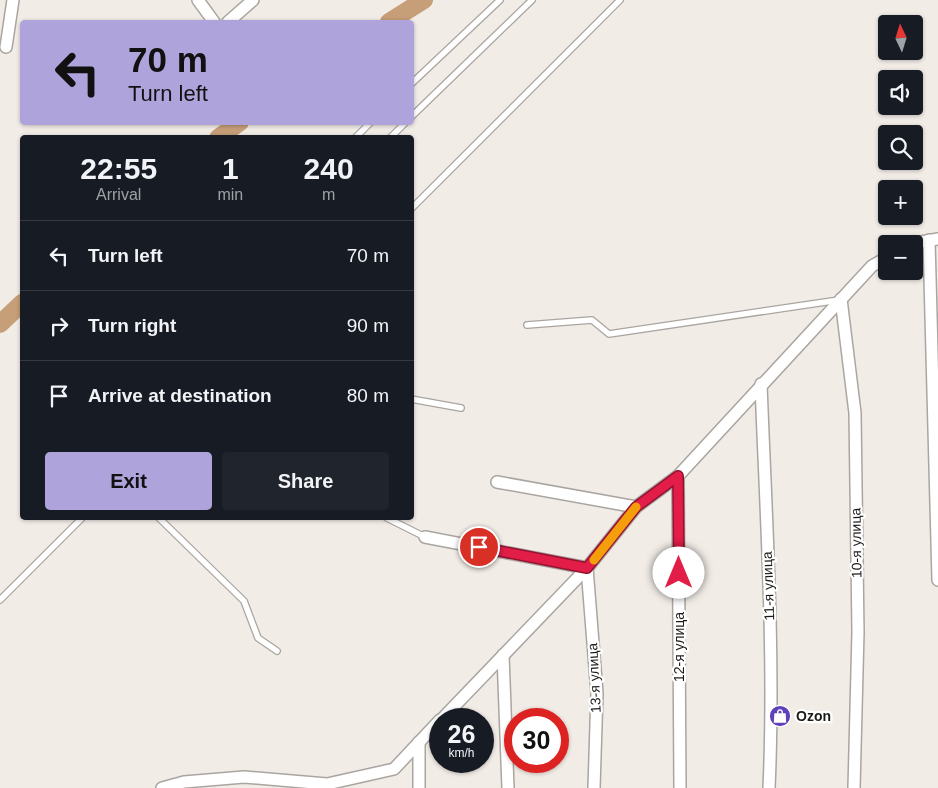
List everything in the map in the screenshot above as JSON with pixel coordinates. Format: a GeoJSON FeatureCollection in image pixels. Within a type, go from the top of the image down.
{"type":"FeatureCollection","features":[{"type":"Feature","properties":{"kind":"street"},"geometry":{"type":"LineString","coordinates":[[6,47],[14,0]]}},
{"type":"Feature","properties":{"kind":"street"},"geometry":{"type":"LineString","coordinates":[[198,0],[213,20]]}},
{"type":"Feature","properties":{"kind":"street"},"geometry":{"type":"LineString","coordinates":[[230,20],[253,0]]}},
{"type":"Feature","properties":{"kind":"street"},"geometry":{"type":"LineString","coordinates":[[933,239],[938,580]]}},
{"type":"Feature","properties":{"kind":"street"},"geometry":{"type":"LineString","coordinates":[[452,708],[587,568],[636,507],[678,476],[761,384],[872,266],[878,263]]}},
{"type":"Feature","properties":{"kind":"street","name":"10-я улица"},"geometry":{"type":"LineString","coordinates":[[841,299],[855,412],[858,632],[854,788]]}},
{"type":"Feature","properties":{"kind":"street","name":"11-я улица"},"geometry":{"type":"LineString","coordinates":[[761,384],[769,619],[771,746],[769,788]]}},
{"type":"Feature","properties":{"kind":"street","name":"12-я улица"},"geometry":{"type":"LineString","coordinates":[[678,476],[680,788]]}},
{"type":"Feature","properties":{"kind":"street"},"geometry":{"type":"LineString","coordinates":[[497,482],[636,507]]}},
{"type":"Feature","properties":{"kind":"street"},"geometry":{"type":"LineString","coordinates":[[425,537],[587,568]]}},
{"type":"Feature","properties":{"kind":"street","name":"13-я улица"},"geometry":{"type":"LineString","coordinates":[[587,568],[597,693],[594,788]]}},
{"type":"Feature","properties":{"kind":"street"},"geometry":{"type":"LineString","coordinates":[[503,655],[508,788]]}},
{"type":"Feature","properties":{"kind":"street"},"geometry":{"type":"LineString","coordinates":[[162,788],[184,782],[343,784],[394,768],[429,732]]}},
{"type":"Feature","properties":{"kind":"street"},"geometry":{"type":"LineString","coordinates":[[419,742],[419,788]]}},
{"type":"Feature","properties":{"kind":"lane"},"geometry":{"type":"LineString","coordinates":[[414,81],[500,0]]}},
{"type":"Feature","properties":{"kind":"lane"},"geometry":{"type":"LineString","coordinates":[[414,114],[532,0]]}},
{"type":"Feature","properties":{"kind":"lane"},"geometry":{"type":"LineString","coordinates":[[414,206],[620,0]]}},
{"type":"Feature","properties":{"kind":"lane"},"geometry":{"type":"LineString","coordinates":[[358,135],[368,125]]}},
{"type":"Feature","properties":{"kind":"lane"},"geometry":{"type":"LineString","coordinates":[[393,135],[403,125]]}},
{"type":"Feature","properties":{"kind":"lane"},"geometry":{"type":"LineString","coordinates":[[528,324],[592,320],[608,334],[841,299]]}},
{"type":"Feature","properties":{"kind":"lane"},"geometry":{"type":"LineString","coordinates":[[414,400],[461,408]]}},
{"type":"Feature","properties":{"kind":"lane"},"geometry":{"type":"LineString","coordinates":[[0,600],[80,520]]}},
{"type":"Feature","properties":{"kind":"lane"},"geometry":{"type":"LineString","coordinates":[[161,520],[244,601],[258,638],[277,651]]}},
{"type":"Feature","properties":{"kind":"lane"},"geometry":{"type":"LineString","coordinates":[[391,520],[425,537]]}},
{"type":"Feature","properties":{"kind":"waterway"},"geometry":{"type":"LineString","coordinates":[[392,20],[424,0]]}},
{"type":"Feature","properties":{"kind":"waterway"},"geometry":{"type":"LineString","coordinates":[[222,135],[236,125]]}},
{"type":"Feature","properties":{"kind":"waterway"},"geometry":{"type":"LineString","coordinates":[[0,324],[20,305]]}},
{"type":"Feature","properties":{"kind":"slow traffic"},"geometry":{"type":"LineString","coordinates":[[594,560],[636,507]]}},
{"type":"Feature","properties":{"kind":"place","name":"Ozon"},"geometry":{"type":"Point","coordinates":[780,716]}},
{"type":"Feature","properties":{"kind":"route"},"geometry":{"type":"LineString","coordinates":[[479,547],[587,568],[636,507],[678,476],[679,573]]}}]}
